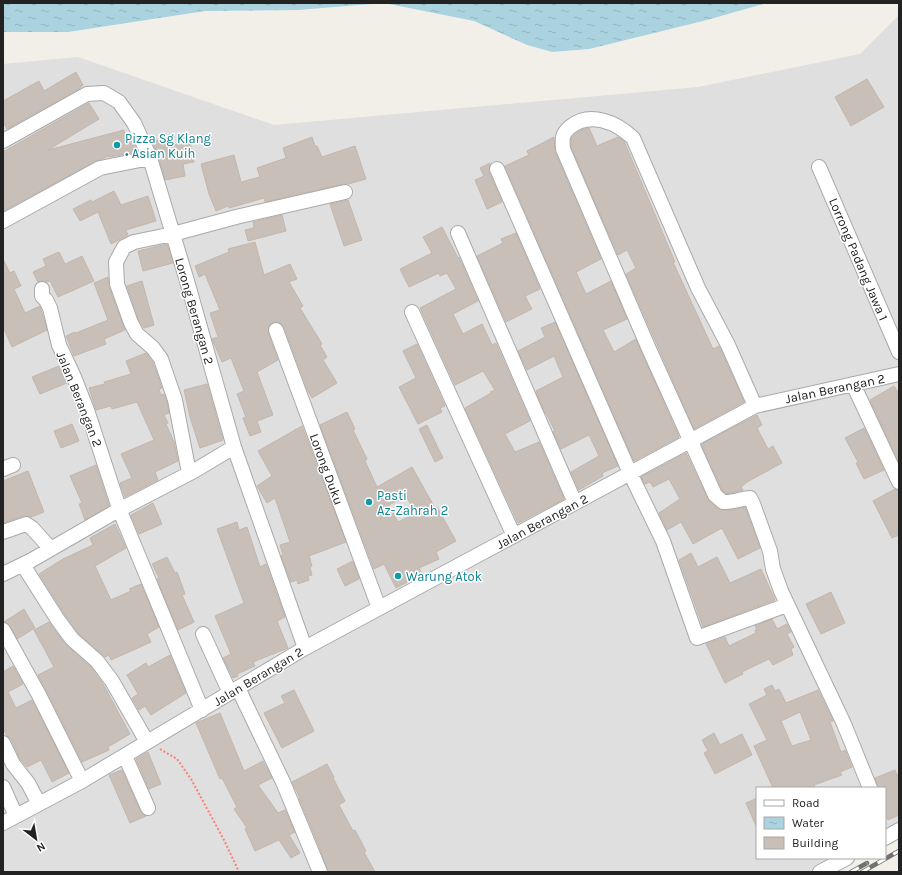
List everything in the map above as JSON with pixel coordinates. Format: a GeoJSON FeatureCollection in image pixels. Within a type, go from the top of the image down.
{"type":"FeatureCollection","features":[{"type":"Feature","properties":{"kind":"street","name":"Lorong Berangan 2"},"geometry":{"type":"LineString","coordinates":[[3,141],[87,94],[104,93],[119,102],[134,123],[150,158],[234,446],[305,648]]}},
{"type":"Feature","properties":{"kind":"street"},"geometry":{"type":"LineString","coordinates":[[755,406],[728,345],[698,288],[633,138],[623,129],[605,121],[593,118],[576,122],[564,132],[562,138],[563,149],[649,349],[716,495],[723,502],[736,502],[750,498],[770,551],[776,578],[787,605],[844,724],[870,787]]}},
{"type":"Feature","properties":{"kind":"street"},"geometry":{"type":"LineString","coordinates":[[3,221],[100,168],[150,158]]}},
{"type":"Feature","properties":{"kind":"street","name":"Lorrong Padang Jawa 1"},"geometry":{"type":"LineString","coordinates":[[818,166],[899,352]]}},
{"type":"Feature","properties":{"kind":"street"},"geometry":{"type":"LineString","coordinates":[[497,169],[630,473],[663,541],[697,638],[787,605]]}},
{"type":"Feature","properties":{"kind":"street"},"geometry":{"type":"LineString","coordinates":[[189,474],[175,400],[161,359],[153,348],[137,334],[131,323],[117,284],[116,262],[124,247],[134,242],[173,234],[236,217],[345,192]]}},
{"type":"Feature","properties":{"kind":"street"},"geometry":{"type":"LineString","coordinates":[[458,233],[574,503]]}},
{"type":"Feature","properties":{"kind":"street","name":"Jalan Berangan 2"},"geometry":{"type":"LineString","coordinates":[[42,289],[42,296],[50,308],[59,345],[87,410],[120,511],[202,710]]}},
{"type":"Feature","properties":{"kind":"street"},"geometry":{"type":"LineString","coordinates":[[412,312],[514,536]]}},
{"type":"Feature","properties":{"kind":"street","name":"Lorong Duku"},"geometry":{"type":"LineString","coordinates":[[276,330],[379,608]]}},
{"type":"Feature","properties":{"kind":"street","name":"Jalan Berangan 2"},"geometry":{"type":"LineString","coordinates":[[3,823],[82,781],[305,648],[755,406],[899,374]]}},
{"type":"Feature","properties":{"kind":"street"},"geometry":{"type":"LineString","coordinates":[[853,384],[899,482]]}},
{"type":"Feature","properties":{"kind":"street"},"geometry":{"type":"LineString","coordinates":[[3,574],[23,565],[115,512],[120,511],[189,474],[234,446]]}},
{"type":"Feature","properties":{"kind":"street"},"geometry":{"type":"LineString","coordinates":[[3,532],[26,524],[32,528],[51,549]]}},
{"type":"Feature","properties":{"kind":"street"},"geometry":{"type":"LineString","coordinates":[[23,565],[72,639],[97,661],[112,681],[147,742]]}},
{"type":"Feature","properties":{"kind":"street"},"geometry":{"type":"LineString","coordinates":[[3,630],[39,695],[82,781]]}},
{"type":"Feature","properties":{"kind":"street"},"geometry":{"type":"LineString","coordinates":[[204,634],[283,782],[320,872]]}},
{"type":"Feature","properties":{"kind":"street"},"geometry":{"type":"LineString","coordinates":[[3,743],[13,764],[28,782],[39,804]]}},
{"type":"Feature","properties":{"kind":"street"},"geometry":{"type":"LineString","coordinates":[[125,756],[148,808]]}},
{"type":"Feature","properties":{"kind":"street"},"geometry":{"type":"LineString","coordinates":[[3,787],[16,816]]}},
{"type":"Feature","properties":{"kind":"street"},"geometry":{"type":"LineString","coordinates":[[820,872],[845,859]]}},
{"type":"Feature","properties":{"kind":"path"},"geometry":{"type":"LineString","coordinates":[[147,742],[177,759],[191,779],[224,840],[239,872]]}},
{"type":"Feature","properties":{"kind":"shaded area"},"geometry":{"type":"Polygon","coordinates":[[[899,15],[899,827],[886,834],[886,787],[756,787],[756,859],[840,859],[817,872],[3,872],[3,64],[78,57],[274,125],[698,87],[860,54],[899,15]]]}},
{"type":"Feature","properties":{"kind":"water"},"geometry":{"type":"Polygon","coordinates":[[[3,3],[384,3],[298,10],[205,11],[68,32],[3,32],[3,3]]]}},
{"type":"Feature","properties":{"kind":"water"},"geometry":{"type":"Polygon","coordinates":[[[384,3],[767,3],[707,20],[589,49],[552,52],[527,45],[474,21],[384,3]]]}},
{"type":"Feature","properties":{"kind":"building"},"geometry":{"type":"Polygon","coordinates":[[[76,72],[83,85],[80,88],[7,129],[3,122],[3,101],[39,81],[44,91],[76,72]]]}},
{"type":"Feature","properties":{"kind":"building"},"geometry":{"type":"Polygon","coordinates":[[[867,79],[884,107],[851,126],[835,97],[867,79]]]}},
{"type":"Feature","properties":{"kind":"building"},"geometry":{"type":"Polygon","coordinates":[[[89,103],[99,119],[48,150],[124,130],[125,135],[130,134],[138,152],[109,156],[96,161],[3,211],[3,152],[89,103]]]}},
{"type":"Feature","properties":{"kind":"building"},"geometry":{"type":"Polygon","coordinates":[[[589,128],[597,146],[618,137],[624,141],[675,262],[673,262],[713,349],[719,346],[744,402],[694,429],[626,274],[636,268],[627,250],[618,255],[571,147],[571,139],[574,135],[581,130],[589,128]]]}},
{"type":"Feature","properties":{"kind":"building"},"geometry":{"type":"Polygon","coordinates":[[[312,137],[315,146],[317,146],[322,157],[355,146],[366,179],[265,202],[264,198],[229,208],[228,206],[216,211],[209,194],[201,164],[234,155],[241,182],[260,177],[257,168],[286,158],[283,148],[312,137]]]}},
{"type":"Feature","properties":{"kind":"building"},"geometry":{"type":"Polygon","coordinates":[[[554,137],[555,152],[601,259],[576,272],[586,294],[611,281],[627,319],[603,330],[614,352],[636,339],[679,437],[634,461],[505,166],[529,155],[527,151],[554,137]]]}},
{"type":"Feature","properties":{"kind":"building"},"geometry":{"type":"Polygon","coordinates":[[[171,138],[172,145],[190,142],[194,162],[183,164],[185,176],[165,180],[158,155],[152,141],[171,138]]]}},
{"type":"Feature","properties":{"kind":"building"},"geometry":{"type":"Polygon","coordinates":[[[490,163],[489,172],[502,202],[487,209],[475,180],[484,176],[480,168],[490,163]]]}},
{"type":"Feature","properties":{"kind":"building"},"geometry":{"type":"Polygon","coordinates":[[[114,191],[121,205],[148,196],[156,221],[126,230],[128,235],[111,244],[98,212],[80,221],[73,209],[91,200],[92,202],[114,191]]]}},
{"type":"Feature","properties":{"kind":"building"},"geometry":{"type":"Polygon","coordinates":[[[348,200],[362,240],[344,246],[330,204],[348,200]]]}},
{"type":"Feature","properties":{"kind":"building"},"geometry":{"type":"Polygon","coordinates":[[[282,215],[286,231],[248,241],[245,230],[254,228],[253,222],[282,215]]]}},
{"type":"Feature","properties":{"kind":"building"},"geometry":{"type":"Polygon","coordinates":[[[442,227],[458,258],[459,257],[478,301],[453,314],[463,334],[482,324],[492,345],[496,343],[530,421],[505,434],[515,452],[539,442],[564,499],[518,523],[465,408],[495,390],[483,371],[455,385],[420,308],[456,289],[447,273],[440,276],[439,273],[409,287],[400,269],[432,253],[423,237],[442,227]]]}},
{"type":"Feature","properties":{"kind":"building"},"geometry":{"type":"Polygon","coordinates":[[[516,233],[540,289],[525,296],[532,309],[506,322],[477,256],[503,243],[501,239],[516,233]]]}},
{"type":"Feature","properties":{"kind":"building"},"geometry":{"type":"Polygon","coordinates":[[[255,242],[264,275],[290,264],[297,279],[289,282],[303,306],[300,308],[322,344],[320,345],[327,357],[323,360],[337,383],[312,398],[284,327],[278,322],[273,322],[269,325],[268,333],[278,360],[257,372],[273,415],[257,421],[261,432],[250,436],[243,418],[246,417],[237,394],[244,391],[231,358],[222,362],[212,339],[218,337],[210,313],[220,310],[205,274],[199,277],[195,266],[229,252],[228,249],[255,242]]]}},
{"type":"Feature","properties":{"kind":"building"},"geometry":{"type":"Polygon","coordinates":[[[167,244],[173,263],[143,271],[138,251],[167,244]]]}},
{"type":"Feature","properties":{"kind":"building"},"geometry":{"type":"Polygon","coordinates":[[[59,252],[65,264],[82,256],[94,281],[58,297],[50,281],[38,282],[33,272],[46,266],[43,259],[59,252]]]}},
{"type":"Feature","properties":{"kind":"building"},"geometry":{"type":"Polygon","coordinates":[[[3,259],[10,273],[14,271],[21,286],[14,289],[25,313],[40,306],[47,330],[12,347],[3,327],[3,259]]]}},
{"type":"Feature","properties":{"kind":"building"},"geometry":{"type":"Polygon","coordinates":[[[108,277],[109,287],[125,330],[104,339],[106,344],[74,356],[66,336],[108,320],[94,283],[108,277]]]}},
{"type":"Feature","properties":{"kind":"building"},"geometry":{"type":"Polygon","coordinates":[[[142,281],[154,325],[144,328],[139,320],[127,286],[142,281]]]}},
{"type":"Feature","properties":{"kind":"building"},"geometry":{"type":"Polygon","coordinates":[[[555,322],[618,466],[602,473],[603,476],[579,490],[571,472],[599,456],[589,435],[561,449],[553,432],[555,431],[545,413],[536,391],[563,377],[554,356],[527,370],[518,351],[545,337],[541,328],[555,322]]]}},
{"type":"Feature","properties":{"kind":"building"},"geometry":{"type":"Polygon","coordinates":[[[417,344],[445,406],[440,408],[442,412],[418,424],[399,387],[416,378],[403,351],[417,344]]]}},
{"type":"Feature","properties":{"kind":"building"},"geometry":{"type":"Polygon","coordinates":[[[146,353],[153,363],[162,388],[159,389],[161,395],[164,394],[167,402],[169,413],[164,415],[168,423],[166,424],[174,442],[178,461],[155,472],[158,480],[125,497],[120,483],[132,478],[121,454],[154,440],[137,402],[112,409],[111,406],[96,410],[89,388],[105,384],[104,382],[131,374],[126,361],[146,353]]]}},
{"type":"Feature","properties":{"kind":"building"},"geometry":{"type":"Polygon","coordinates":[[[59,366],[67,383],[40,394],[32,377],[59,366]]]}},
{"type":"Feature","properties":{"kind":"building"},"geometry":{"type":"Polygon","coordinates":[[[207,384],[223,440],[200,448],[190,417],[184,390],[207,384]]]}},
{"type":"Feature","properties":{"kind":"building"},"geometry":{"type":"Polygon","coordinates":[[[894,386],[899,394],[899,462],[870,400],[894,386]]]}},
{"type":"Feature","properties":{"kind":"building"},"geometry":{"type":"Polygon","coordinates":[[[347,412],[355,429],[353,430],[367,459],[365,461],[377,487],[412,467],[456,541],[436,552],[439,559],[419,568],[422,574],[396,588],[384,564],[374,569],[320,425],[347,412]],[[406,496],[389,505],[398,522],[416,513],[406,496]]]}},
{"type":"Feature","properties":{"kind":"building"},"geometry":{"type":"Polygon","coordinates":[[[757,415],[762,425],[757,428],[768,449],[773,446],[782,463],[747,482],[741,487],[743,490],[726,494],[722,490],[701,444],[757,415]]]}},
{"type":"Feature","properties":{"kind":"building"},"geometry":{"type":"Polygon","coordinates":[[[72,424],[79,441],[61,448],[54,431],[72,424]]]}},
{"type":"Feature","properties":{"kind":"building"},"geometry":{"type":"Polygon","coordinates":[[[427,425],[443,458],[435,462],[419,429],[427,425]]]}},
{"type":"Feature","properties":{"kind":"building"},"geometry":{"type":"Polygon","coordinates":[[[302,426],[346,542],[309,556],[312,566],[310,567],[312,575],[308,576],[309,580],[298,584],[297,580],[291,582],[281,556],[283,555],[280,545],[290,542],[275,498],[267,503],[257,486],[272,476],[258,451],[302,426]]]}},
{"type":"Feature","properties":{"kind":"building"},"geometry":{"type":"Polygon","coordinates":[[[864,428],[884,470],[864,479],[856,463],[858,462],[845,438],[864,428]]]}},
{"type":"Feature","properties":{"kind":"building"},"geometry":{"type":"Polygon","coordinates":[[[686,453],[709,501],[717,508],[723,510],[732,510],[745,507],[760,548],[738,559],[722,528],[693,544],[681,522],[667,530],[659,513],[680,499],[669,479],[653,487],[650,482],[645,484],[641,477],[686,453]]]}},
{"type":"Feature","properties":{"kind":"building"},"geometry":{"type":"Polygon","coordinates":[[[96,465],[109,506],[85,520],[79,504],[82,503],[70,476],[96,465]]]}},
{"type":"Feature","properties":{"kind":"building"},"geometry":{"type":"Polygon","coordinates":[[[28,471],[44,512],[31,517],[23,516],[3,523],[3,481],[28,471]]]}},
{"type":"Feature","properties":{"kind":"building"},"geometry":{"type":"Polygon","coordinates":[[[895,489],[899,490],[899,535],[892,538],[873,501],[895,489]]]}},
{"type":"Feature","properties":{"kind":"building"},"geometry":{"type":"Polygon","coordinates":[[[153,503],[162,524],[139,534],[131,515],[153,503]]]}},
{"type":"Feature","properties":{"kind":"building"},"geometry":{"type":"Polygon","coordinates":[[[237,522],[239,530],[247,527],[260,567],[266,564],[285,617],[277,621],[288,648],[253,662],[255,666],[237,674],[238,676],[233,678],[223,658],[231,654],[215,616],[244,603],[217,529],[237,522]]]}},
{"type":"Feature","properties":{"kind":"building"},"geometry":{"type":"Polygon","coordinates":[[[115,524],[126,548],[95,566],[111,600],[131,591],[129,589],[141,584],[159,627],[147,634],[151,642],[111,660],[109,655],[105,657],[78,633],[39,574],[63,559],[93,545],[90,538],[115,524]]]}},
{"type":"Feature","properties":{"kind":"building"},"geometry":{"type":"Polygon","coordinates":[[[691,553],[698,567],[717,557],[730,583],[761,569],[775,600],[703,627],[679,560],[691,553]]]}},
{"type":"Feature","properties":{"kind":"building"},"geometry":{"type":"Polygon","coordinates":[[[167,557],[175,573],[177,572],[185,594],[182,595],[194,622],[178,630],[157,579],[159,578],[152,564],[167,557]]]}},
{"type":"Feature","properties":{"kind":"building"},"geometry":{"type":"Polygon","coordinates":[[[353,561],[359,579],[345,586],[337,569],[353,561]]]}},
{"type":"Feature","properties":{"kind":"building"},"geometry":{"type":"Polygon","coordinates":[[[831,592],[845,623],[821,634],[806,604],[831,592]]]}},
{"type":"Feature","properties":{"kind":"building"},"geometry":{"type":"Polygon","coordinates":[[[24,609],[35,628],[17,639],[10,626],[4,622],[24,609]]]}},
{"type":"Feature","properties":{"kind":"building"},"geometry":{"type":"Polygon","coordinates":[[[772,619],[777,629],[787,624],[791,632],[787,634],[794,647],[791,649],[793,655],[773,665],[769,659],[742,672],[743,674],[725,683],[706,644],[725,637],[729,646],[756,633],[755,630],[757,629],[755,626],[772,619]]]}},
{"type":"Feature","properties":{"kind":"building"},"geometry":{"type":"Polygon","coordinates":[[[49,622],[65,644],[91,667],[103,684],[130,734],[108,747],[109,750],[82,762],[38,675],[54,667],[34,630],[49,622]]]}},
{"type":"Feature","properties":{"kind":"building"},"geometry":{"type":"Polygon","coordinates":[[[170,655],[186,693],[151,715],[145,706],[139,710],[132,698],[138,694],[127,675],[146,663],[148,667],[170,655]]]}},
{"type":"Feature","properties":{"kind":"building"},"geometry":{"type":"Polygon","coordinates":[[[13,666],[23,684],[8,692],[16,708],[32,700],[69,773],[52,782],[41,760],[27,767],[20,759],[11,739],[7,736],[3,728],[3,672],[13,666]]]}},
{"type":"Feature","properties":{"kind":"building"},"geometry":{"type":"Polygon","coordinates":[[[772,685],[775,691],[779,689],[786,703],[818,690],[833,721],[830,722],[841,752],[845,750],[852,767],[840,772],[842,775],[814,785],[815,787],[773,787],[754,746],[767,740],[749,704],[767,695],[764,689],[772,685]],[[800,712],[781,721],[792,746],[811,740],[800,712]]]}},
{"type":"Feature","properties":{"kind":"building"},"geometry":{"type":"Polygon","coordinates":[[[294,690],[314,731],[282,748],[264,713],[285,703],[281,696],[294,690]]]}},
{"type":"Feature","properties":{"kind":"building"},"geometry":{"type":"Polygon","coordinates":[[[220,713],[244,771],[263,761],[272,778],[258,785],[278,813],[285,810],[295,832],[289,835],[300,853],[291,858],[279,840],[255,851],[245,829],[247,828],[234,809],[237,807],[222,778],[220,779],[196,723],[220,713]]]}},
{"type":"Feature","properties":{"kind":"building"},"geometry":{"type":"Polygon","coordinates":[[[714,733],[720,745],[742,734],[752,755],[715,774],[704,753],[708,751],[702,740],[714,733]]]}},
{"type":"Feature","properties":{"kind":"building"},"geometry":{"type":"Polygon","coordinates":[[[148,752],[161,784],[149,789],[136,759],[148,752]]]}},
{"type":"Feature","properties":{"kind":"building"},"geometry":{"type":"Polygon","coordinates":[[[327,764],[345,801],[339,805],[353,831],[355,830],[366,851],[364,852],[375,872],[328,872],[300,798],[292,782],[327,764]]]}},
{"type":"Feature","properties":{"kind":"building"},"geometry":{"type":"Polygon","coordinates":[[[122,770],[140,811],[146,816],[130,823],[109,775],[122,770]]]}},
{"type":"Feature","properties":{"kind":"building"},"geometry":{"type":"Polygon","coordinates":[[[895,770],[899,779],[899,815],[888,820],[886,815],[886,787],[878,787],[875,778],[895,770]]]}},
{"type":"Feature","properties":{"kind":"building"},"geometry":{"type":"Polygon","coordinates":[[[756,798],[756,826],[746,803],[756,798]]]}},
{"type":"Feature","properties":{"kind":"railway"},"geometry":{"type":"LineString","coordinates":[[886,858],[899,851]]}},
{"type":"Feature","properties":{"kind":"railway"},"geometry":{"type":"LineString","coordinates":[[862,872],[885,859]]}},
{"type":"Feature","properties":{"kind":"railway"},"geometry":{"type":"LineString","coordinates":[[851,872],[867,863]]}},
{"type":"Feature","properties":{"kind":"place","name":"Pizza Sg Klang • Asian Kuih"},"geometry":{"type":"Point","coordinates":[117,145]}},
{"type":"Feature","properties":{"kind":"place","name":"Pasti Az-Zahrah 2"},"geometry":{"type":"Point","coordinates":[369,502]}},
{"type":"Feature","properties":{"kind":"place","name":"Warung Atok"},"geometry":{"type":"Point","coordinates":[398,576]}}]}
